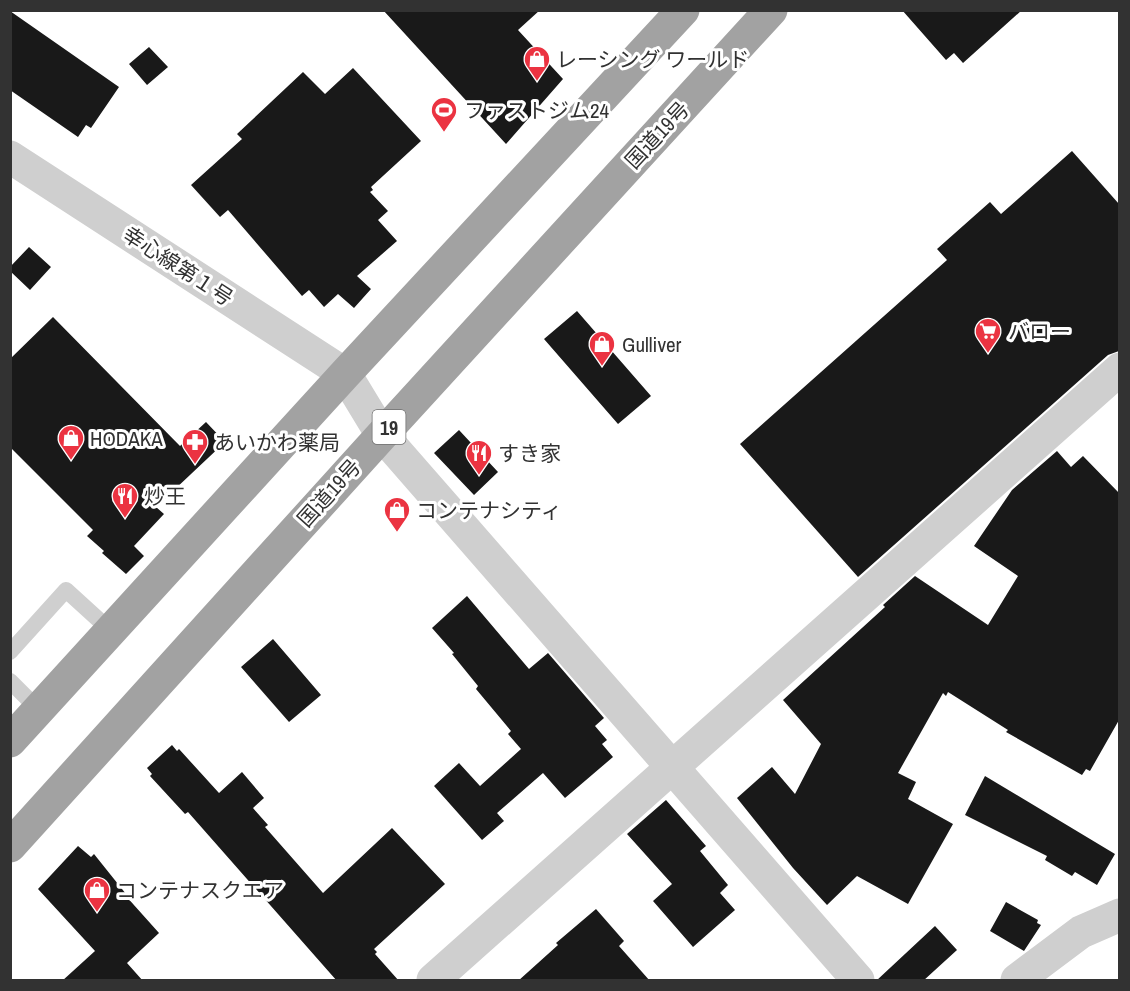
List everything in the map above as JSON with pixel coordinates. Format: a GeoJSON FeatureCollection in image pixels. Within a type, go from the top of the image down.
{"type":"FeatureCollection","features":[{"type":"Feature","properties":{"kind":"highway"},"geometry":{"type":"LineString","coordinates":[[10,741],[345,374],[683,10]]}},
{"type":"Feature","properties":{"kind":"highway","name":"国道19号"},"geometry":{"type":"LineString","coordinates":[[10,846],[771,10]]}},
{"type":"Feature","properties":{"kind":"street","name":"幸心線第１号"},"geometry":{"type":"LineString","coordinates":[[10,157],[345,374]]}},
{"type":"Feature","properties":{"kind":"street"},"geometry":{"type":"LineString","coordinates":[[433,981],[1119,369]]}},
{"type":"Feature","properties":{"kind":"street"},"geometry":{"type":"LineString","coordinates":[[345,374],[382,435],[858,981]]}},
{"type":"Feature","properties":{"kind":"street"},"geometry":{"type":"LineString","coordinates":[[1017,981],[1081,932],[1119,915]]}},
{"type":"Feature","properties":{"kind":"lane"},"geometry":{"type":"LineString","coordinates":[[10,652],[66,590],[111,631]]}},
{"type":"Feature","properties":{"kind":"lane"},"geometry":{"type":"LineString","coordinates":[[10,681],[39,710]]}},
{"type":"Feature","properties":{"kind":"building"},"geometry":{"type":"Polygon","coordinates":[[[383,10],[540,10],[518,30],[563,79],[506,144],[383,10]]]}},
{"type":"Feature","properties":{"kind":"building"},"geometry":{"type":"Polygon","coordinates":[[[902,10],[1022,10],[963,63],[954,53],[946,60],[902,10]]]}},
{"type":"Feature","properties":{"kind":"building"},"geometry":{"type":"Polygon","coordinates":[[[10,11],[119,87],[91,128],[86,125],[78,137],[10,90],[10,11]]]}},
{"type":"Feature","properties":{"kind":"building"},"geometry":{"type":"Polygon","coordinates":[[[149,47],[168,67],[147,85],[129,64],[149,47]]]}},
{"type":"Feature","properties":{"kind":"building"},"geometry":{"type":"Polygon","coordinates":[[[353,68],[421,141],[371,187],[373,190],[370,192],[388,211],[378,220],[397,241],[357,276],[371,289],[354,308],[338,294],[324,307],[309,290],[302,296],[228,210],[220,217],[191,185],[242,139],[237,134],[303,72],[325,94],[353,68]]]}},
{"type":"Feature","properties":{"kind":"building"},"geometry":{"type":"Polygon","coordinates":[[[1072,151],[1119,204],[1119,351],[1108,355],[858,577],[740,444],[947,260],[937,249],[990,202],[1001,214],[1072,151]]]}},
{"type":"Feature","properties":{"kind":"building"},"geometry":{"type":"Polygon","coordinates":[[[29,247],[51,267],[30,290],[10,271],[10,267],[29,247]]]}},
{"type":"Feature","properties":{"kind":"building"},"geometry":{"type":"Polygon","coordinates":[[[577,311],[651,396],[618,424],[544,339],[577,311]]]}},
{"type":"Feature","properties":{"kind":"building"},"geometry":{"type":"Polygon","coordinates":[[[53,317],[180,446],[206,422],[225,442],[156,507],[164,514],[134,546],[144,556],[126,574],[87,536],[93,530],[10,447],[10,359],[53,317]]]}},
{"type":"Feature","properties":{"kind":"building"},"geometry":{"type":"Polygon","coordinates":[[[459,430],[498,472],[474,495],[434,453],[459,430]]]}},
{"type":"Feature","properties":{"kind":"building"},"geometry":{"type":"Polygon","coordinates":[[[1057,451],[1071,467],[1083,456],[1119,493],[1119,720],[1090,771],[1086,769],[1082,775],[1006,732],[1008,730],[948,692],[946,696],[943,693],[898,773],[916,782],[908,799],[953,824],[908,904],[857,876],[827,905],[793,868],[737,798],[772,767],[795,794],[821,744],[783,700],[885,607],[883,605],[915,576],[988,625],[1018,576],[974,546],[1012,490],[1057,451]]]}},
{"type":"Feature","properties":{"kind":"building"},"geometry":{"type":"Polygon","coordinates":[[[467,596],[529,669],[548,653],[604,718],[595,726],[607,740],[602,744],[613,757],[565,798],[543,773],[497,813],[504,821],[482,840],[434,786],[459,763],[480,786],[521,749],[508,734],[511,731],[476,689],[478,686],[452,654],[454,653],[432,628],[467,596]]]}},
{"type":"Feature","properties":{"kind":"building"},"geometry":{"type":"Polygon","coordinates":[[[273,639],[321,695],[289,722],[241,667],[273,639]]]}},
{"type":"Feature","properties":{"kind":"building"},"geometry":{"type":"Polygon","coordinates":[[[172,745],[177,751],[179,749],[219,793],[242,772],[264,798],[253,808],[268,825],[265,827],[323,893],[392,828],[445,884],[374,949],[377,952],[375,954],[399,981],[337,981],[188,812],[185,814],[150,776],[152,774],[147,768],[172,745]]]}},
{"type":"Feature","properties":{"kind":"building"},"geometry":{"type":"Polygon","coordinates":[[[985,776],[1115,854],[1097,885],[1075,872],[1072,876],[1045,860],[1047,856],[965,815],[985,776]]]}},
{"type":"Feature","properties":{"kind":"building"},"geometry":{"type":"Polygon","coordinates":[[[666,800],[706,846],[700,851],[728,885],[720,893],[735,910],[693,947],[653,901],[672,884],[627,834],[666,800]]]}},
{"type":"Feature","properties":{"kind":"building"},"geometry":{"type":"Polygon","coordinates":[[[78,846],[91,857],[94,854],[125,895],[159,933],[127,963],[143,981],[62,981],[95,951],[38,889],[78,846]]]}},
{"type":"Feature","properties":{"kind":"building"},"geometry":{"type":"Polygon","coordinates":[[[1006,902],[1038,920],[1037,923],[1041,925],[1024,951],[990,931],[1006,902]]]}},
{"type":"Feature","properties":{"kind":"building"},"geometry":{"type":"Polygon","coordinates":[[[596,909],[624,941],[619,946],[650,981],[518,981],[558,945],[556,943],[596,909]]]}},
{"type":"Feature","properties":{"kind":"building"},"geometry":{"type":"Polygon","coordinates":[[[935,926],[957,950],[923,981],[876,981],[935,926]]]}},
{"type":"Feature","properties":{"kind":"place","name":"レーシング ワールド"},"geometry":{"type":"Point","coordinates":[537,82]}},
{"type":"Feature","properties":{"kind":"place","name":"ファストジム24"},"geometry":{"type":"Point","coordinates":[444,133]}},
{"type":"Feature","properties":{"kind":"place","name":"バロー"},"geometry":{"type":"Point","coordinates":[988,354]}},
{"type":"Feature","properties":{"kind":"place","name":"Gulliver"},"geometry":{"type":"Point","coordinates":[602,367]}},
{"type":"Feature","properties":{"kind":"place","name":"HODAKA"},"geometry":{"type":"Point","coordinates":[71,461]}},
{"type":"Feature","properties":{"kind":"place","name":"あいかわ薬局"},"geometry":{"type":"Point","coordinates":[195,465]}},
{"type":"Feature","properties":{"kind":"place","name":"すき家"},"geometry":{"type":"Point","coordinates":[479,476]}},
{"type":"Feature","properties":{"kind":"place","name":"炒王"},"geometry":{"type":"Point","coordinates":[125,519]}},
{"type":"Feature","properties":{"kind":"place","name":"コンテナシティ"},"geometry":{"type":"Point","coordinates":[397,533]}},
{"type":"Feature","properties":{"kind":"place","name":"コンテナスクエア"},"geometry":{"type":"Point","coordinates":[97,913]}}]}
